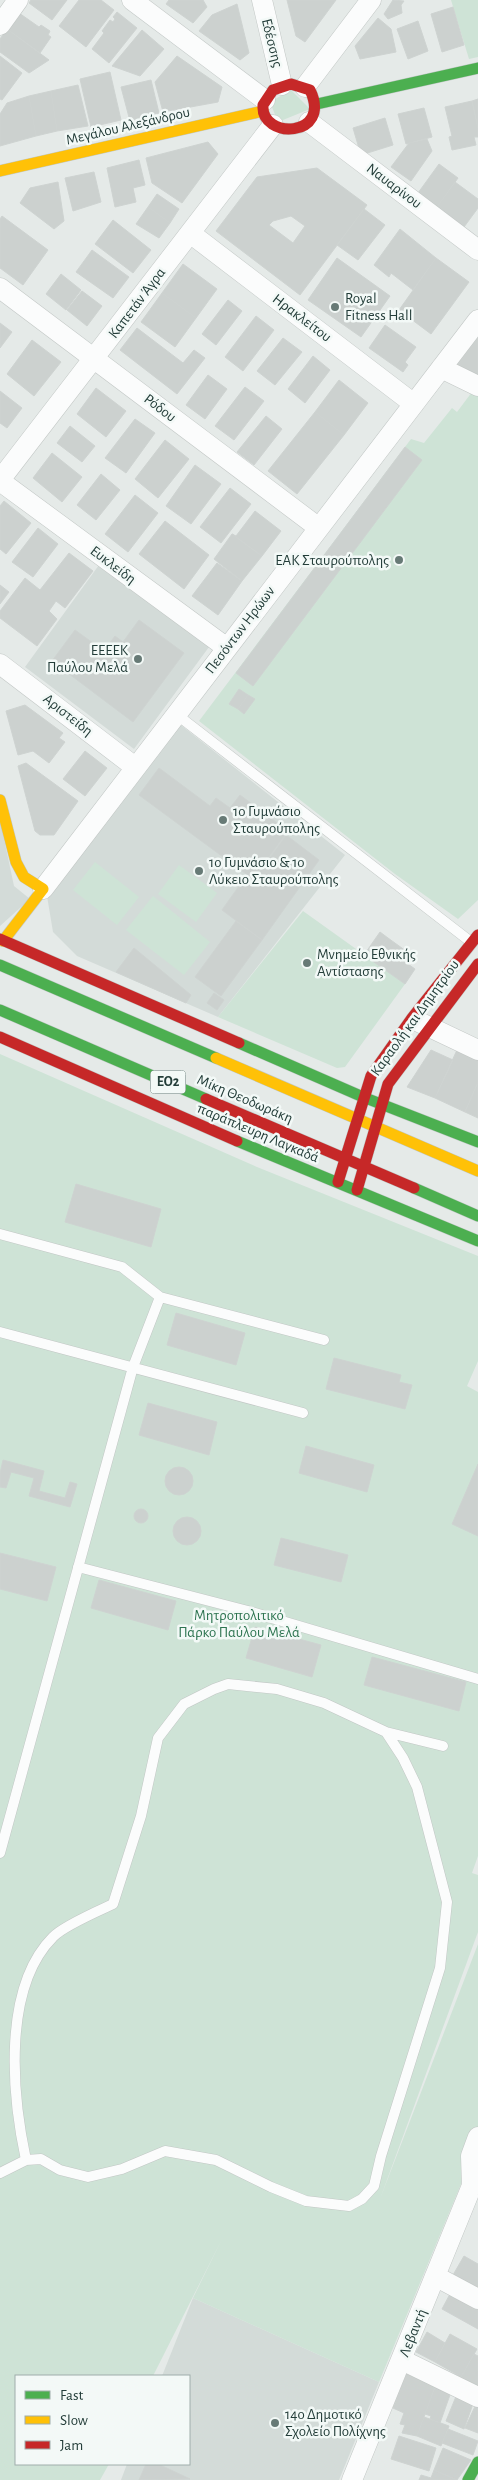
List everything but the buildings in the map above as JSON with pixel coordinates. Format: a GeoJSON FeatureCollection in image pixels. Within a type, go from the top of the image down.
{"type":"FeatureCollection","features":[{"type":"Feature","properties":{"kind":"main road"},"geometry":{"type":"LineString","coordinates":[[313,113],[310,90],[299,85],[282,85],[270,93],[267,112],[296,129],[313,113],[478,68]]}},
{"type":"Feature","properties":{"kind":"main road","name":"Μεγάλου Αλεξάνδρου"},"geometry":{"type":"LineString","coordinates":[[0,170],[267,112]]}},
{"type":"Feature","properties":{"kind":"main road"},"geometry":{"type":"LineString","coordinates":[[0,800],[16,862],[24,877],[43,888]]}},
{"type":"Feature","properties":{"kind":"main road","name":"Πεσόντων Ηρώων"},"geometry":{"type":"LineString","coordinates":[[1,940],[43,888]]}},
{"type":"Feature","properties":{"kind":"main road"},"geometry":{"type":"LineString","coordinates":[[1,940],[363,1097],[478,1142]]}},
{"type":"Feature","properties":{"kind":"main road","name":"Καραολή και Δημητρίου"},"geometry":{"type":"LineString","coordinates":[[338,1184],[356,1119],[371,1076],[412,1018],[476,942]]}},
{"type":"Feature","properties":{"kind":"main road","name":"Καραολή και Δημητρίου"},"geometry":{"type":"LineString","coordinates":[[356,1191],[388,1084],[478,964]]}},
{"type":"Feature","properties":{"kind":"main road","name":"Μίκη Θεοδωράκη"},"geometry":{"type":"LineString","coordinates":[[0,965],[478,1171]]}},
{"type":"Feature","properties":{"kind":"main road","name":"Μίκη Θεοδωράκη"},"geometry":{"type":"LineString","coordinates":[[0,1010],[478,1216]]}},
{"type":"Feature","properties":{"kind":"main road","name":"παράπλευρη Λαγκαδά"},"geometry":{"type":"LineString","coordinates":[[0,1037],[338,1184],[478,1241]]}},
{"type":"Feature","properties":{"kind":"main road"},"geometry":{"type":"LineString","coordinates":[[468,2480],[478,2462]]}},
{"type":"Feature","properties":{"kind":"street"},"geometry":{"type":"LineString","coordinates":[[0,24],[18,0]]}},
{"type":"Feature","properties":{"kind":"street"},"geometry":{"type":"LineString","coordinates":[[132,0],[267,112]]}},
{"type":"Feature","properties":{"kind":"street","name":"Εδέσσης"},"geometry":{"type":"LineString","coordinates":[[262,0],[282,85]]}},
{"type":"Feature","properties":{"kind":"street"},"geometry":{"type":"LineString","coordinates":[[305,88],[371,0]]}},
{"type":"Feature","properties":{"kind":"street","name":"Καπετάν Άγρα"},"geometry":{"type":"LineString","coordinates":[[0,480],[190,233],[267,112]]}},
{"type":"Feature","properties":{"kind":"street","name":"Ναυαρίνου"},"geometry":{"type":"LineString","coordinates":[[313,113],[478,250]]}},
{"type":"Feature","properties":{"kind":"street","name":"Ηρακλείτου"},"geometry":{"type":"LineString","coordinates":[[190,233],[414,404]]}},
{"type":"Feature","properties":{"kind":"street","name":"Ρόδου"},"geometry":{"type":"LineString","coordinates":[[0,288],[319,528]]}},
{"type":"Feature","properties":{"kind":"street","name":"Πεσόντων Ηρώων"},"geometry":{"type":"LineString","coordinates":[[43,888],[478,320]]}},
{"type":"Feature","properties":{"kind":"street"},"geometry":{"type":"LineString","coordinates":[[441,368],[478,386]]}},
{"type":"Feature","properties":{"kind":"street","name":"Ευκλείδη"},"geometry":{"type":"LineString","coordinates":[[0,480],[227,648]]}},
{"type":"Feature","properties":{"kind":"street","name":"Αριστείδη"},"geometry":{"type":"LineString","coordinates":[[0,664],[136,767]]}},
{"type":"Feature","properties":{"kind":"street"},"geometry":{"type":"LineString","coordinates":[[412,1018],[478,1050]]}},
{"type":"Feature","properties":{"kind":"street","name":"Λεβαντή"},"geometry":{"type":"LineString","coordinates":[[352,2480],[475,2182],[471,2156],[478,2137]]}},
{"type":"Feature","properties":{"kind":"street"},"geometry":{"type":"LineString","coordinates":[[436,2276],[478,2299]]}},
{"type":"Feature","properties":{"kind":"street"},"geometry":{"type":"LineString","coordinates":[[402,2360],[478,2397]]}},
{"type":"Feature","properties":{"kind":"lane"},"geometry":{"type":"LineString","coordinates":[[176,714],[476,942]]}},
{"type":"Feature","properties":{"kind":"lane"},"geometry":{"type":"LineString","coordinates":[[0,1234],[122,1268],[160,1297],[324,1340]]}},
{"type":"Feature","properties":{"kind":"lane"},"geometry":{"type":"LineString","coordinates":[[0,1853],[3,1833],[133,1367],[160,1297]]}},
{"type":"Feature","properties":{"kind":"lane"},"geometry":{"type":"LineString","coordinates":[[0,1332],[303,1413]]}},
{"type":"Feature","properties":{"kind":"lane"},"geometry":{"type":"LineString","coordinates":[[78,1567],[248,1611],[478,1679]]}},
{"type":"Feature","properties":{"kind":"lane"},"geometry":{"type":"LineString","coordinates":[[26,2160],[19,2128],[14,2084],[18,2021],[30,1968],[54,1936],[113,1904],[141,1816],[158,1738],[184,1704],[228,1684],[277,1689],[324,1703],[386,1732],[443,1746]]}},
{"type":"Feature","properties":{"kind":"lane"},"geometry":{"type":"LineString","coordinates":[[0,2173],[26,2160],[41,2159],[60,2170],[88,2177],[122,2169],[165,2151],[216,2160],[271,2187],[306,2201],[349,2206],[362,2199],[374,2186],[381,2156],[440,1968],[448,1913],[448,1902],[417,1787],[403,1758],[386,1732]]}},
{"type":"Feature","properties":{"kind":"shaded area","name":"ΕΕΕΕΚ Παύλου Μελά"},"geometry":{"type":"Polygon","coordinates":[[[99,565],[209,647],[134,749],[25,667],[99,565]]]}},
{"type":"Feature","properties":{"kind":"shaded area","name":"1ο Γυμνάσιο & 1ο Λύκειο Σταυρούπολης"},"geometry":{"type":"Polygon","coordinates":[[[177,722],[345,855],[218,1017],[77,956],[53,932],[47,896],[177,722]]]}},
{"type":"Feature","properties":{"kind":"shaded area"},"geometry":{"type":"Polygon","coordinates":[[[0,820],[14,886],[30,899],[0,926],[0,820]]]}},
{"type":"Feature","properties":{"kind":"shaded area","name":"14ο Δημοτικό Σχολείο Πολίχνης"},"geometry":{"type":"Polygon","coordinates":[[[193,2298],[379,2382],[339,2480],[121,2480],[127,2465],[190,2465],[190,2375],[162,2375],[193,2298]]]}},
{"type":"Feature","properties":{"kind":"green space"},"geometry":{"type":"Polygon","coordinates":[[[451,0],[478,0],[478,57],[469,59],[451,0]]]}},
{"type":"Feature","properties":{"kind":"green space"},"geometry":{"type":"Polygon","coordinates":[[[291,90],[310,109],[278,122],[270,102],[291,90]]]}},
{"type":"Feature","properties":{"kind":"green space","name":"EAK Σταυρούπολης"},"geometry":{"type":"Polygon","coordinates":[[[472,392],[478,395],[478,900],[458,919],[395,874],[199,721],[411,439],[424,443],[452,408],[457,412],[472,392]]]}},
{"type":"Feature","properties":{"kind":"green space"},"geometry":{"type":"Polygon","coordinates":[[[95,862],[139,897],[117,925],[73,890],[95,862]]]}},
{"type":"Feature","properties":{"kind":"green space"},"geometry":{"type":"Polygon","coordinates":[[[179,865],[217,893],[196,922],[158,894],[179,865]]]}},
{"type":"Feature","properties":{"kind":"green space"},"geometry":{"type":"Polygon","coordinates":[[[153,896],[210,942],[184,975],[126,930],[153,896]]]}},
{"type":"Feature","properties":{"kind":"green space"},"geometry":{"type":"Polygon","coordinates":[[[303,911],[405,984],[345,1067],[337,1068],[218,1017],[303,911]]]}},
{"type":"Feature","properties":{"kind":"green space","name":"Μητροπολιτικό Πάρκο Παύλου Μελά"},"geometry":{"type":"Polygon","coordinates":[[[0,1054],[257,1167],[478,1256],[478,1361],[467,1386],[478,1392],[478,1856],[472,1873],[478,1875],[478,1932],[380,2199],[478,1944],[478,2143],[379,2382],[193,2298],[221,2241],[154,2375],[15,2375],[15,2465],[108,2465],[100,2480],[0,2480],[0,1054]]]}},
{"type":"Feature","properties":{"kind":"traffic: fast"},"geometry":{"type":"LineString","coordinates":[[317,104],[478,68]]}},
{"type":"Feature","properties":{"kind":"traffic: fast"},"geometry":{"type":"LineString","coordinates":[[0,965],[216,1058]]}},
{"type":"Feature","properties":{"kind":"traffic: fast"},"geometry":{"type":"LineString","coordinates":[[0,1010],[206,1099]]}},
{"type":"Feature","properties":{"kind":"traffic: fast"},"geometry":{"type":"LineString","coordinates":[[239,1043],[363,1097],[478,1142]]}},
{"type":"Feature","properties":{"kind":"traffic: fast"},"geometry":{"type":"LineString","coordinates":[[237,1141],[478,1241]]}},
{"type":"Feature","properties":{"kind":"traffic: fast"},"geometry":{"type":"LineString","coordinates":[[414,1188],[478,1216]]}},
{"type":"Feature","properties":{"kind":"traffic: fast"},"geometry":{"type":"LineString","coordinates":[[468,2480],[478,2462]]}},
{"type":"Feature","properties":{"kind":"traffic: slow"},"geometry":{"type":"LineString","coordinates":[[0,171],[263,111]]}},
{"type":"Feature","properties":{"kind":"traffic: slow"},"geometry":{"type":"LineString","coordinates":[[0,800],[16,862],[24,877],[43,889],[3,941]]}},
{"type":"Feature","properties":{"kind":"traffic: slow"},"geometry":{"type":"LineString","coordinates":[[216,1058],[478,1171]]}},
{"type":"Feature","properties":{"kind":"traffic: jam"},"geometry":{"type":"LineString","coordinates":[[291,84],[310,90],[314,106],[312,118],[304,125],[294,129],[272,124],[265,116],[263,105],[273,90],[291,84]]}},
{"type":"Feature","properties":{"kind":"traffic: jam"},"geometry":{"type":"LineString","coordinates":[[338,1182],[371,1076],[412,1018],[478,935]]}},
{"type":"Feature","properties":{"kind":"traffic: jam"},"geometry":{"type":"LineString","coordinates":[[0,939],[239,1043]]}},
{"type":"Feature","properties":{"kind":"traffic: jam"},"geometry":{"type":"LineString","coordinates":[[357,1190],[388,1084],[478,964]]}},
{"type":"Feature","properties":{"kind":"traffic: jam"},"geometry":{"type":"LineString","coordinates":[[0,1037],[237,1141]]}},
{"type":"Feature","properties":{"kind":"traffic: jam"},"geometry":{"type":"LineString","coordinates":[[206,1099],[414,1188]]}},
{"type":"Feature","properties":{"kind":"place","name":"Royal Fitness Hall"},"geometry":{"type":"Point","coordinates":[335,307]}},
{"type":"Feature","properties":{"kind":"place","name":"EAK Σταυρούπολης"},"geometry":{"type":"Point","coordinates":[399,560]}},
{"type":"Feature","properties":{"kind":"place","name":"ΕΕΕΕΚ Παύλου Μελά"},"geometry":{"type":"Point","coordinates":[138,659]}},
{"type":"Feature","properties":{"kind":"place","name":"1ο Γυμνάσιο Σταυρούπολης"},"geometry":{"type":"Point","coordinates":[223,820]}},
{"type":"Feature","properties":{"kind":"place","name":"1ο Γυμνάσιο & 1ο Λύκειο Σταυρούπολης"},"geometry":{"type":"Point","coordinates":[199,871]}},
{"type":"Feature","properties":{"kind":"place","name":"Μνημείο Εθνικής Αντίστασης"},"geometry":{"type":"Point","coordinates":[307,963]}},
{"type":"Feature","properties":{"kind":"place","name":"14ο Δημοτικό Σχολείο Πολίχνης"},"geometry":{"type":"Point","coordinates":[275,2423]}}]}
